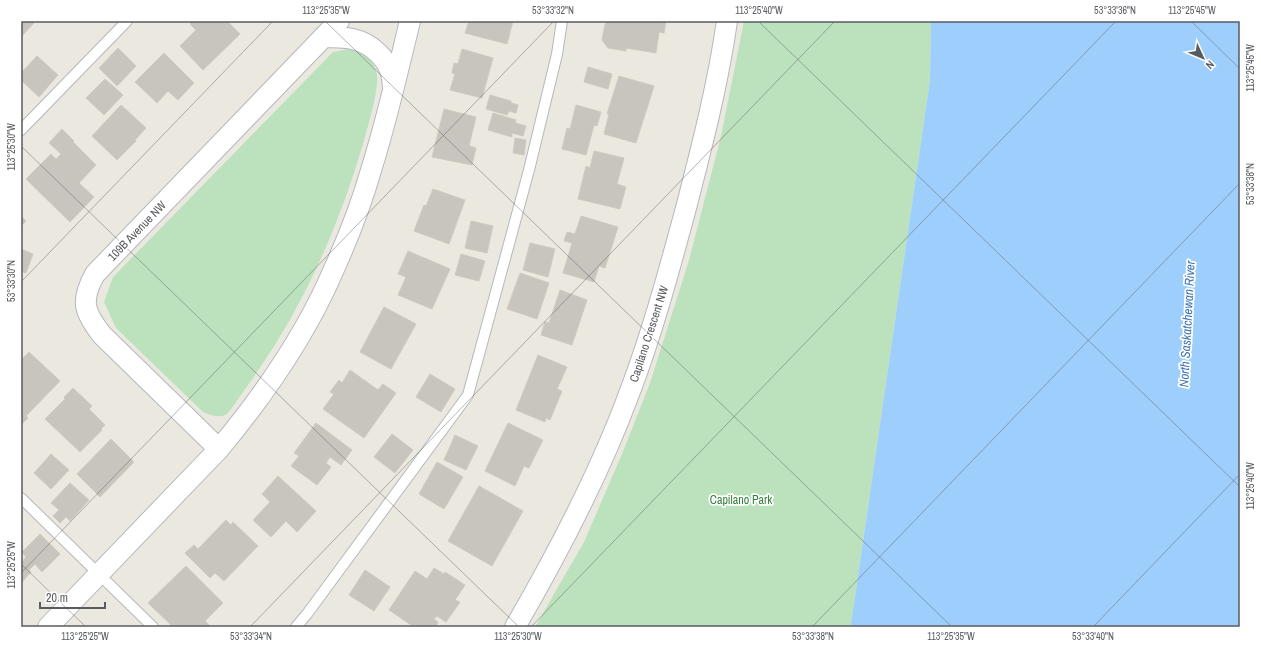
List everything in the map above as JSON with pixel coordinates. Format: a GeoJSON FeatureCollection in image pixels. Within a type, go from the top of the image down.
{"type":"FeatureCollection","features":[{"type":"Feature","properties":{"kind":"street","name":"109B Avenue NW"},"geometry":{"type":"LineString","coordinates":[[219,449],[102,335],[91,320],[86,309],[88,287],[95,274],[339,21]]}},
{"type":"Feature","properties":{"kind":"street"},"geometry":{"type":"LineString","coordinates":[[48,627],[219,449],[242,421],[291,351],[312,315],[334,271],[353,224],[372,167],[410,21]]}},
{"type":"Feature","properties":{"kind":"street","name":"Capilano Crescent NW"},"geometry":{"type":"LineString","coordinates":[[515,627],[553,561],[578,510],[608,446],[646,348],[694,178],[710,109],[727,21]]}},
{"type":"Feature","properties":{"kind":"street"},"geometry":{"type":"LineString","coordinates":[[323,37],[345,37],[359,40],[373,48],[383,57],[390,68],[393,86]]}},
{"type":"Feature","properties":{"kind":"lane"},"geometry":{"type":"LineString","coordinates":[[21,130],[127,21]]}},
{"type":"Feature","properties":{"kind":"lane"},"geometry":{"type":"LineString","coordinates":[[296,627],[312,608],[468,395],[529,170],[557,54],[562,21]]}},
{"type":"Feature","properties":{"kind":"lane"},"geometry":{"type":"LineString","coordinates":[[21,498],[153,627]]}},
{"type":"Feature","properties":{"kind":"green space","name":"Capilano Park"},"geometry":{"type":"Polygon","coordinates":[[[744,21],[931,21],[930,80],[851,624],[852,627],[535,627],[584,542],[622,454],[650,383],[689,260],[721,136],[744,21]]]}},
{"type":"Feature","properties":{"kind":"green space"},"geometry":{"type":"Polygon","coordinates":[[[348,49],[363,55],[374,65],[377,75],[377,88],[369,123],[355,171],[330,237],[301,300],[284,330],[233,406],[227,414],[221,416],[215,416],[203,412],[116,328],[104,302],[113,277],[333,52],[348,49]]]}},
{"type":"Feature","properties":{"kind":"water","name":"North Saskatchewan River"},"geometry":{"type":"Polygon","coordinates":[[[931,21],[1240,21],[1240,627],[852,627],[851,624],[930,80],[931,21]]]}},
{"type":"Feature","properties":{"kind":"building"},"geometry":{"type":"Polygon","coordinates":[[[21,21],[32,21],[34,23],[21,37],[21,21]]]}},
{"type":"Feature","properties":{"kind":"building"},"geometry":{"type":"Polygon","coordinates":[[[193,21],[227,21],[240,34],[203,70],[180,46],[196,30],[190,24],[193,21]]]}},
{"type":"Feature","properties":{"kind":"building"},"geometry":{"type":"Polygon","coordinates":[[[469,21],[513,21],[507,44],[465,33],[469,21]]]}},
{"type":"Feature","properties":{"kind":"building"},"geometry":{"type":"Polygon","coordinates":[[[608,21],[666,21],[664,33],[659,32],[656,53],[626,48],[626,51],[608,48],[602,40],[605,24],[608,21]]]}},
{"type":"Feature","properties":{"kind":"building"},"geometry":{"type":"Polygon","coordinates":[[[118,48],[136,66],[117,86],[99,68],[118,48]]]}},
{"type":"Feature","properties":{"kind":"building"},"geometry":{"type":"Polygon","coordinates":[[[462,49],[493,58],[482,98],[450,90],[455,74],[452,73],[454,63],[458,64],[462,49]]]}},
{"type":"Feature","properties":{"kind":"building"},"geometry":{"type":"Polygon","coordinates":[[[164,53],[194,83],[178,100],[168,91],[157,103],[135,82],[164,53]]]}},
{"type":"Feature","properties":{"kind":"building"},"geometry":{"type":"Polygon","coordinates":[[[37,56],[58,75],[39,97],[21,80],[21,73],[37,56]]]}},
{"type":"Feature","properties":{"kind":"building"},"geometry":{"type":"Polygon","coordinates":[[[588,67],[612,74],[608,89],[584,82],[588,67]]]}},
{"type":"Feature","properties":{"kind":"building"},"geometry":{"type":"Polygon","coordinates":[[[619,76],[654,86],[636,143],[604,134],[609,114],[607,114],[619,76]]]}},
{"type":"Feature","properties":{"kind":"building"},"geometry":{"type":"Polygon","coordinates":[[[105,79],[123,95],[104,115],[86,98],[105,79]]]}},
{"type":"Feature","properties":{"kind":"building"},"geometry":{"type":"Polygon","coordinates":[[[490,95],[511,101],[511,103],[518,105],[516,113],[509,111],[507,115],[486,109],[490,95]]]}},
{"type":"Feature","properties":{"kind":"building"},"geometry":{"type":"Polygon","coordinates":[[[121,105],[146,128],[135,140],[136,141],[117,160],[92,136],[121,105]]]}},
{"type":"Feature","properties":{"kind":"building"},"geometry":{"type":"Polygon","coordinates":[[[576,105],[601,112],[597,126],[594,125],[586,155],[562,149],[567,128],[570,129],[576,105]]]}},
{"type":"Feature","properties":{"kind":"building"},"geometry":{"type":"Polygon","coordinates":[[[444,109],[476,117],[469,146],[476,148],[472,165],[432,157],[444,109]]]}},
{"type":"Feature","properties":{"kind":"building"},"geometry":{"type":"Polygon","coordinates":[[[493,113],[516,120],[515,123],[526,126],[523,136],[512,133],[512,137],[488,130],[493,113]]]}},
{"type":"Feature","properties":{"kind":"building"},"geometry":{"type":"Polygon","coordinates":[[[62,129],[96,165],[79,183],[94,197],[70,222],[26,179],[51,154],[56,159],[61,154],[49,143],[62,129]]]}},
{"type":"Feature","properties":{"kind":"building"},"geometry":{"type":"Polygon","coordinates":[[[515,138],[526,140],[524,155],[513,153],[515,138]]]}},
{"type":"Feature","properties":{"kind":"building"},"geometry":{"type":"Polygon","coordinates":[[[594,151],[624,158],[617,184],[626,187],[620,209],[578,199],[586,166],[590,168],[594,151]]]}},
{"type":"Feature","properties":{"kind":"building"},"geometry":{"type":"Polygon","coordinates":[[[433,189],[465,200],[449,244],[414,231],[424,205],[426,206],[433,189]]]}},
{"type":"Feature","properties":{"kind":"building"},"geometry":{"type":"Polygon","coordinates":[[[21,216],[26,221],[21,226],[21,216]]]}},
{"type":"Feature","properties":{"kind":"building"},"geometry":{"type":"Polygon","coordinates":[[[581,216],[618,227],[605,268],[599,266],[594,282],[563,273],[572,243],[564,241],[567,232],[575,234],[581,216]]]}},
{"type":"Feature","properties":{"kind":"building"},"geometry":{"type":"Polygon","coordinates":[[[471,221],[493,226],[487,253],[465,248],[471,221]]]}},
{"type":"Feature","properties":{"kind":"building"},"geometry":{"type":"Polygon","coordinates":[[[530,243],[555,249],[548,277],[523,270],[530,243]]]}},
{"type":"Feature","properties":{"kind":"building"},"geometry":{"type":"Polygon","coordinates":[[[21,249],[33,254],[26,273],[21,271],[21,249]]]}},
{"type":"Feature","properties":{"kind":"building"},"geometry":{"type":"Polygon","coordinates":[[[408,251],[450,269],[432,309],[398,295],[406,277],[398,274],[408,251]]]}},
{"type":"Feature","properties":{"kind":"building"},"geometry":{"type":"Polygon","coordinates":[[[461,254],[485,261],[479,281],[455,275],[461,254]]]}},
{"type":"Feature","properties":{"kind":"building"},"geometry":{"type":"Polygon","coordinates":[[[520,273],[549,283],[537,319],[507,309],[520,273]]]}},
{"type":"Feature","properties":{"kind":"building"},"geometry":{"type":"Polygon","coordinates":[[[560,290],[587,300],[572,345],[541,335],[545,322],[549,323],[560,290]]]}},
{"type":"Feature","properties":{"kind":"building"},"geometry":{"type":"Polygon","coordinates":[[[384,307],[416,324],[391,369],[360,352],[384,307]]]}},
{"type":"Feature","properties":{"kind":"building"},"geometry":{"type":"Polygon","coordinates":[[[29,352],[60,381],[26,416],[28,418],[21,425],[21,360],[29,352]]]}},
{"type":"Feature","properties":{"kind":"building"},"geometry":{"type":"Polygon","coordinates":[[[538,355],[567,367],[557,389],[562,391],[550,420],[546,418],[545,422],[516,410],[538,355]]]}},
{"type":"Feature","properties":{"kind":"building"},"geometry":{"type":"Polygon","coordinates":[[[350,370],[378,390],[383,384],[396,393],[364,438],[323,409],[334,394],[330,392],[339,380],[342,383],[350,370]]]}},
{"type":"Feature","properties":{"kind":"building"},"geometry":{"type":"Polygon","coordinates":[[[430,374],[455,389],[441,412],[416,397],[430,374]]]}},
{"type":"Feature","properties":{"kind":"building"},"geometry":{"type":"Polygon","coordinates":[[[73,388],[92,406],[89,409],[105,425],[80,452],[45,419],[65,399],[64,397],[73,388]]]}},
{"type":"Feature","properties":{"kind":"building"},"geometry":{"type":"Polygon","coordinates":[[[316,423],[352,450],[341,465],[330,457],[326,463],[331,467],[317,485],[291,466],[299,456],[294,453],[316,423]]]}},
{"type":"Feature","properties":{"kind":"building"},"geometry":{"type":"Polygon","coordinates":[[[508,423],[543,440],[529,468],[524,466],[515,486],[485,471],[508,423]]]}},
{"type":"Feature","properties":{"kind":"building"},"geometry":{"type":"Polygon","coordinates":[[[392,434],[413,450],[395,473],[374,457],[392,434]]]}},
{"type":"Feature","properties":{"kind":"building"},"geometry":{"type":"Polygon","coordinates":[[[455,435],[478,446],[466,470],[444,460],[455,435]]]}},
{"type":"Feature","properties":{"kind":"building"},"geometry":{"type":"Polygon","coordinates":[[[111,439],[134,462],[100,497],[77,474],[111,439]]]}},
{"type":"Feature","properties":{"kind":"building"},"geometry":{"type":"Polygon","coordinates":[[[51,454],[69,470],[51,489],[34,473],[51,454]]]}},
{"type":"Feature","properties":{"kind":"building"},"geometry":{"type":"Polygon","coordinates":[[[437,462],[463,477],[444,509],[419,494],[437,462]]]}},
{"type":"Feature","properties":{"kind":"building"},"geometry":{"type":"Polygon","coordinates":[[[278,476],[316,511],[297,532],[286,521],[271,537],[253,520],[270,502],[262,494],[278,476]]]}},
{"type":"Feature","properties":{"kind":"building"},"geometry":{"type":"Polygon","coordinates":[[[70,483],[89,500],[70,521],[66,517],[60,523],[53,516],[59,510],[51,503],[70,483]]]}},
{"type":"Feature","properties":{"kind":"building"},"geometry":{"type":"Polygon","coordinates":[[[479,486],[523,511],[492,566],[448,541],[479,486]]]}},
{"type":"Feature","properties":{"kind":"building"},"geometry":{"type":"Polygon","coordinates":[[[226,520],[231,525],[233,522],[258,546],[224,581],[215,573],[210,578],[185,553],[194,545],[198,549],[226,520]]]}},
{"type":"Feature","properties":{"kind":"building"},"geometry":{"type":"Polygon","coordinates":[[[40,534],[60,554],[42,572],[35,564],[29,570],[31,572],[21,583],[21,561],[22,562],[26,557],[22,552],[40,534]]]}},
{"type":"Feature","properties":{"kind":"building"},"geometry":{"type":"Polygon","coordinates":[[[186,566],[223,603],[205,621],[211,627],[169,627],[171,625],[148,603],[186,566]]]}},
{"type":"Feature","properties":{"kind":"building"},"geometry":{"type":"Polygon","coordinates":[[[434,568],[444,574],[445,572],[465,585],[455,600],[460,602],[446,622],[437,616],[434,619],[438,622],[436,627],[414,627],[389,610],[415,571],[427,579],[434,568]]]}},
{"type":"Feature","properties":{"kind":"building"},"geometry":{"type":"Polygon","coordinates":[[[365,570],[390,587],[374,611],[349,595],[365,570]]]}}]}
